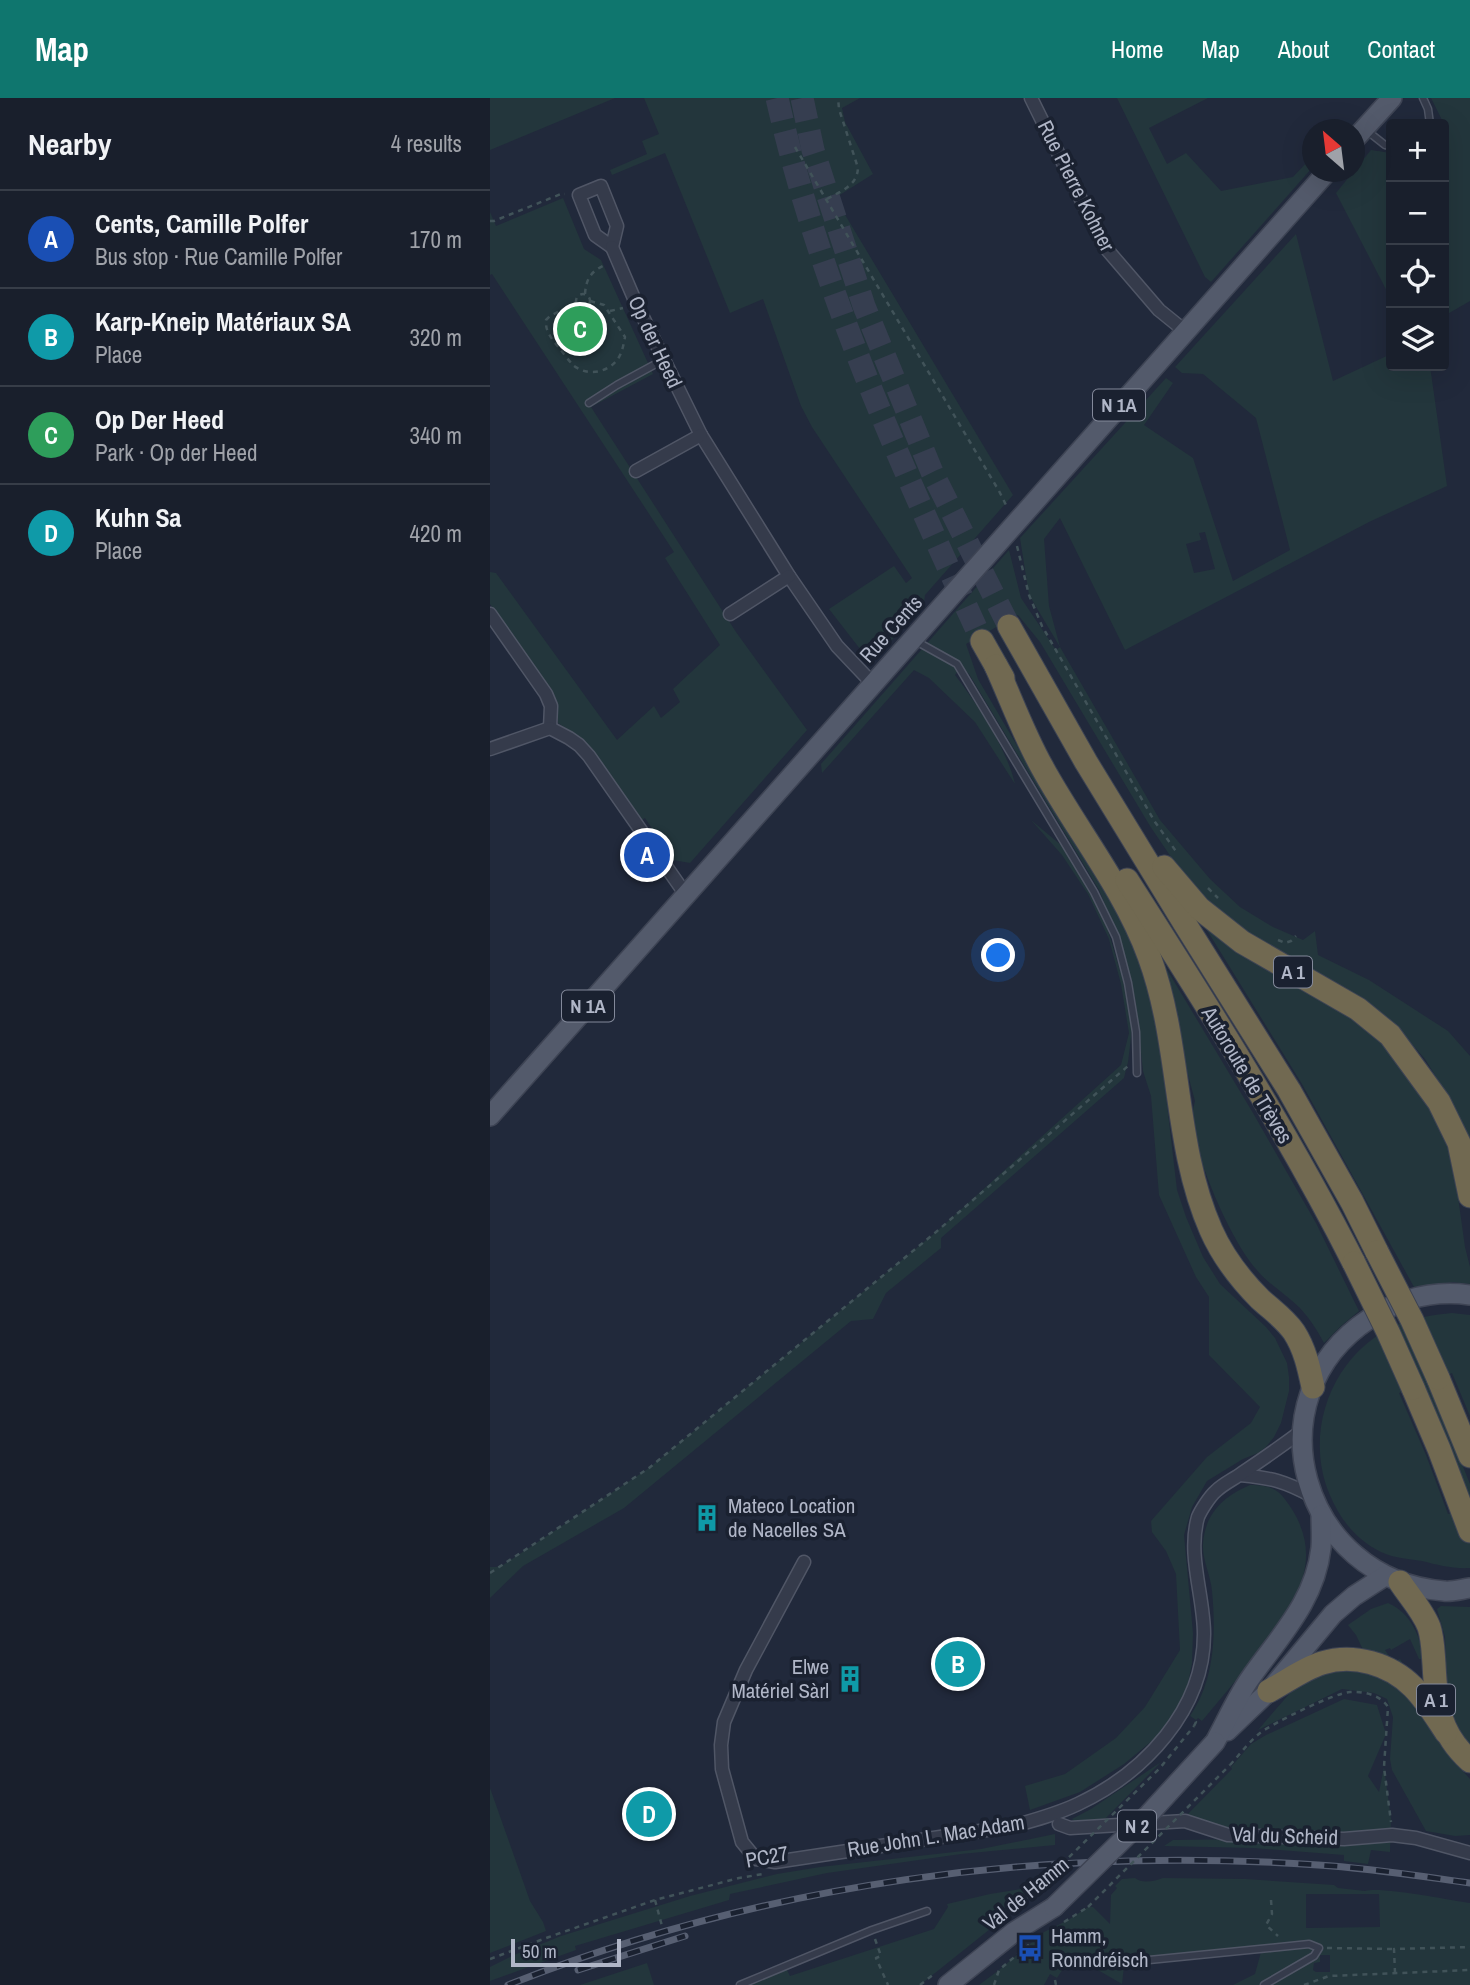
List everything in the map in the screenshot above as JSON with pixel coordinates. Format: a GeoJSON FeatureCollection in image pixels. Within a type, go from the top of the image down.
{"type":"FeatureCollection","features":[{"type":"Feature","properties":{"kind":"highway","name":"Autoroute de Trèves"},"geometry":{"type":"LineString","coordinates":[[1009,626],[1086,762],[1289,1090],[1352,1202],[1412,1320],[1470,1456]]}},
{"type":"Feature","properties":{"kind":"highway","name":"Autoroute de Trèves"},"geometry":{"type":"LineString","coordinates":[[982,641],[1051,759],[1267,1106],[1330,1216],[1413,1388],[1470,1531]]}},
{"type":"Feature","properties":{"kind":"highway"},"geometry":{"type":"LineString","coordinates":[[996,666],[1042,767],[1112,880],[1149,955],[1168,1018],[1188,1156],[1202,1210],[1212,1233],[1223,1255],[1238,1275],[1294,1333],[1308,1362],[1313,1387]]}},
{"type":"Feature","properties":{"kind":"highway","name":"A 1"},"geometry":{"type":"LineString","coordinates":[[1086,762],[1169,874],[1199,908],[1242,942],[1358,1009],[1390,1035],[1440,1102],[1458,1143],[1470,1196]]}},
{"type":"Feature","properties":{"kind":"highway","name":"A 1"},"geometry":{"type":"LineString","coordinates":[[1392,1579],[1424,1615],[1429,1628],[1433,1643],[1435,1694],[1446,1732]]}},
{"type":"Feature","properties":{"kind":"highway","name":"A 1"},"geometry":{"type":"LineString","coordinates":[[1269,1691],[1322,1663],[1355,1660],[1388,1668],[1413,1687],[1458,1750],[1470,1762]]}},
{"type":"Feature","properties":{"kind":"main road"},"geometry":{"type":"LineString","coordinates":[[1365,128],[1392,98]]}},
{"type":"Feature","properties":{"kind":"main road","name":"Rue Cents"},"geometry":{"type":"LineString","coordinates":[[490,1116],[1318,182]]}},
{"type":"Feature","properties":{"kind":"main road"},"geometry":{"type":"LineString","coordinates":[[1470,1294],[1431,1294],[1405,1300],[1381,1310],[1359,1325],[1340,1343],[1324,1364],[1313,1387],[1306,1408],[1302,1452],[1312,1496],[1321,1515],[1334,1534],[1366,1565],[1392,1579],[1445,1591],[1470,1588]]}},
{"type":"Feature","properties":{"kind":"main road","name":"Val de Hamm"},"geometry":{"type":"LineString","coordinates":[[1215,1742],[1248,1682],[1294,1620],[1308,1595],[1317,1571],[1321,1547],[1321,1515]]}},
{"type":"Feature","properties":{"kind":"main road","name":"Val de Hamm"},"geometry":{"type":"LineString","coordinates":[[948,1985],[1014,1932],[1055,1916],[1215,1742],[1269,1691],[1333,1614],[1354,1596],[1392,1579]]}},
{"type":"Feature","properties":{"kind":"street","name":"Rue Pierre Kohner"},"geometry":{"type":"LineString","coordinates":[[1031,98],[1104,246],[1159,310],[1185,331]]}},
{"type":"Feature","properties":{"kind":"street","name":"Op der Heed"},"geometry":{"type":"LineString","coordinates":[[612,247],[617,226],[601,186],[579,195],[595,235],[612,247],[663,360],[701,435],[789,576],[837,646],[873,684]]}},
{"type":"Feature","properties":{"kind":"street"},"geometry":{"type":"LineString","coordinates":[[636,471],[701,435]]}},
{"type":"Feature","properties":{"kind":"street"},"geometry":{"type":"LineString","coordinates":[[730,614],[789,576]]}},
{"type":"Feature","properties":{"kind":"street"},"geometry":{"type":"LineString","coordinates":[[490,614],[546,694],[551,706],[550,728]]}},
{"type":"Feature","properties":{"kind":"street"},"geometry":{"type":"LineString","coordinates":[[490,749],[550,728],[569,738],[589,756],[686,895]]}},
{"type":"Feature","properties":{"kind":"street","name":"Rue John L. Mac Adam"},"geometry":{"type":"LineString","coordinates":[[804,1562],[746,1670],[724,1723],[722,1769],[743,1842],[756,1859],[775,1862],[1013,1826],[1080,1804],[1141,1762],[1167,1735],[1187,1704],[1201,1668],[1204,1633],[1195,1548],[1199,1516],[1216,1490],[1303,1430]]}},
{"type":"Feature","properties":{"kind":"street"},"geometry":{"type":"LineString","coordinates":[[1240,1475],[1270,1478],[1312,1496]]}},
{"type":"Feature","properties":{"kind":"street","name":"Val du Scheid"},"geometry":{"type":"LineString","coordinates":[[1059,1824],[1070,1828],[1185,1821],[1228,1835],[1344,1839],[1392,1835],[1416,1838],[1470,1853]]}},
{"type":"Feature","properties":{"kind":"lane"},"geometry":{"type":"LineString","coordinates":[[1423,98],[1429,119]]}},
{"type":"Feature","properties":{"kind":"lane"},"geometry":{"type":"LineString","coordinates":[[1365,137],[1386,145]]}},
{"type":"Feature","properties":{"kind":"lane"},"geometry":{"type":"LineString","coordinates":[[589,403],[663,360]]}},
{"type":"Feature","properties":{"kind":"lane"},"geometry":{"type":"LineString","coordinates":[[912,639],[957,664],[1094,892],[1116,937],[1128,983],[1136,1032],[1137,1073]]}},
{"type":"Feature","properties":{"kind":"lane"},"geometry":{"type":"LineString","coordinates":[[1045,1817],[1059,1824]]}},
{"type":"Feature","properties":{"kind":"lane"},"geometry":{"type":"LineString","coordinates":[[740,1985],[872,1930],[927,1911]]}},
{"type":"Feature","properties":{"kind":"lane"},"geometry":{"type":"LineString","coordinates":[[1119,1963],[1309,1944],[1320,1948],[1314,1956],[1264,1985]]}},
{"type":"Feature","properties":{"kind":"path"},"geometry":{"type":"LineString","coordinates":[[827,199],[853,184],[858,175],[838,98]]}},
{"type":"Feature","properties":{"kind":"path"},"geometry":{"type":"LineString","coordinates":[[795,146],[999,491],[1008,509],[1029,595],[1042,626],[1155,822],[1178,853]]}},
{"type":"Feature","properties":{"kind":"path"},"geometry":{"type":"LineString","coordinates":[[490,221],[561,194],[579,195]]}},
{"type":"Feature","properties":{"kind":"path"},"geometry":{"type":"LineString","coordinates":[[585,294],[585,284],[589,276],[595,270],[617,260]]}},
{"type":"Feature","properties":{"kind":"path"},"geometry":{"type":"LineString","coordinates":[[576,303],[579,307],[588,306],[589,296],[578,295],[576,303],[550,316],[546,320],[547,330],[573,365],[581,370],[599,371],[608,368],[621,355],[625,337],[610,311],[598,302],[590,301]]}},
{"type":"Feature","properties":{"kind":"path"},"geometry":{"type":"LineString","coordinates":[[1206,886],[1225,904]]}},
{"type":"Feature","properties":{"kind":"path"},"geometry":{"type":"LineString","coordinates":[[1276,939],[1286,943],[1296,936]]}},
{"type":"Feature","properties":{"kind":"path"},"geometry":{"type":"LineString","coordinates":[[490,1573],[649,1468],[936,1232],[1136,1059]]}},
{"type":"Feature","properties":{"kind":"path"},"geometry":{"type":"LineString","coordinates":[[1055,1916],[1087,1907],[1263,1731],[1349,1692],[1377,1696],[1388,1707],[1384,1767],[1392,1835]]}},
{"type":"Feature","properties":{"kind":"path"},"geometry":{"type":"LineString","coordinates":[[1019,1906],[1160,1768],[1196,1722],[1193,1720]]}},
{"type":"Feature","properties":{"kind":"path","name":"PC27"},"geometry":{"type":"LineString","coordinates":[[490,1959],[655,1900],[739,1878],[774,1872]]}},
{"type":"Feature","properties":{"kind":"path"},"geometry":{"type":"LineString","coordinates":[[655,1900],[662,1926]]}},
{"type":"Feature","properties":{"kind":"path"},"geometry":{"type":"LineString","coordinates":[[1261,1929],[1272,1914],[1271,1900]]}},
{"type":"Feature","properties":{"kind":"path"},"geometry":{"type":"LineString","coordinates":[[1266,1924],[1288,1946]]}},
{"type":"Feature","properties":{"kind":"path"},"geometry":{"type":"LineString","coordinates":[[994,1985],[999,1970],[1035,1939]]}},
{"type":"Feature","properties":{"kind":"path"},"geometry":{"type":"LineString","coordinates":[[876,1945],[881,1956],[876,1958],[888,1985]]}},
{"type":"Feature","properties":{"kind":"path"},"geometry":{"type":"LineString","coordinates":[[1320,1948],[1470,1947]]}},
{"type":"Feature","properties":{"kind":"path"},"geometry":{"type":"LineString","coordinates":[[1394,1949],[1395,1973]]}},
{"type":"Feature","properties":{"kind":"path"},"geometry":{"type":"LineString","coordinates":[[1304,1985],[1329,1976],[1470,1970]]}},
{"type":"Feature","properties":{"kind":"path"},"geometry":{"type":"LineString","coordinates":[[1055,1980],[1056,1985]]}},
{"type":"Feature","properties":{"kind":"shaded area"},"geometry":{"type":"Polygon","coordinates":[[[490,98],[615,98],[490,150],[490,98]]]}},
{"type":"Feature","properties":{"kind":"shaded area"},"geometry":{"type":"Polygon","coordinates":[[[644,98],[860,98],[842,108],[845,122],[873,174],[835,198],[1013,495],[925,595],[924,603],[877,657],[867,658],[829,609],[894,566],[906,583],[912,578],[812,427],[801,406],[763,299],[730,313],[665,153],[612,175],[610,170],[647,154],[642,141],[659,134],[644,98]]]}},
{"type":"Feature","properties":{"kind":"shaded area"},"geometry":{"type":"Polygon","coordinates":[[[1117,98],[1208,98],[1149,128],[1167,164],[1186,153],[1221,191],[1293,177],[1302,168],[1302,179],[1211,282],[1205,277],[1117,98]]]}},
{"type":"Feature","properties":{"kind":"shaded area"},"geometry":{"type":"Polygon","coordinates":[[[1431,98],[1470,98],[1470,301],[1449,313],[1449,119],[1442,119],[1431,98]]]}},
{"type":"Feature","properties":{"kind":"shaded area"},"geometry":{"type":"Polygon","coordinates":[[[1371,150],[1386,152],[1386,289],[1336,193],[1345,182],[1365,182],[1365,157],[1371,150]]]}},
{"type":"Feature","properties":{"kind":"shaded area"},"geometry":{"type":"Polygon","coordinates":[[[563,198],[584,249],[601,260],[653,374],[591,407],[736,632],[807,730],[690,863],[673,860],[645,818],[642,820],[594,752],[583,740],[558,723],[557,705],[552,692],[490,604],[490,572],[496,573],[617,740],[654,706],[661,718],[680,702],[673,689],[720,645],[665,558],[674,552],[492,274],[490,275],[490,212],[496,226],[563,198]]]}},
{"type":"Feature","properties":{"kind":"shaded area"},"geometry":{"type":"Polygon","coordinates":[[[1296,234],[1333,381],[1386,356],[1386,371],[1431,371],[1447,486],[1369,522],[1125,650],[1060,518],[1044,539],[1049,606],[1060,647],[1029,595],[1020,538],[1166,378],[1173,383],[1144,425],[1193,458],[1233,581],[1290,550],[1256,418],[1203,374],[1182,373],[1175,367],[1296,234]],[[1205,532],[1199,533],[1201,540],[1186,544],[1194,573],[1215,569],[1205,532]]]}},
{"type":"Feature","properties":{"kind":"shaded area"},"geometry":{"type":"Polygon","coordinates":[[[1009,550],[1021,598],[1056,650],[1060,647],[1160,820],[1210,879],[1240,907],[1273,927],[1303,940],[1315,931],[1318,955],[1369,980],[1448,1031],[1470,1056],[1470,1150],[1449,1098],[1425,1059],[1396,1026],[1361,999],[1261,942],[1230,920],[1175,863],[1040,642],[1018,615],[966,644],[978,679],[1097,873],[1131,938],[1150,989],[1163,1070],[1177,1190],[1186,1217],[1203,1257],[1220,1284],[1275,1338],[1287,1363],[1289,1377],[1289,1391],[1281,1423],[1274,1437],[1258,1453],[1207,1481],[1192,1507],[1184,1535],[1193,1633],[1192,1663],[1185,1699],[1159,1735],[1124,1764],[1080,1792],[1030,1810],[1025,1786],[1065,1774],[1116,1738],[1145,1707],[1180,1650],[1176,1574],[1166,1551],[1152,1532],[1151,1521],[1207,1457],[1251,1423],[1260,1407],[1209,1355],[1209,1297],[1196,1277],[1159,1195],[1151,1096],[1143,1071],[1135,998],[1120,941],[1099,890],[969,674],[960,668],[955,675],[998,741],[1015,784],[975,722],[929,678],[914,670],[822,773],[821,764],[1009,550]]]}},
{"type":"Feature","properties":{"kind":"shaded area"},"geometry":{"type":"Polygon","coordinates":[[[1031,820],[1061,845],[1106,924],[1123,980],[1132,1030],[1124,1078],[941,1238],[941,1248],[886,1293],[873,1319],[851,1321],[624,1508],[523,1566],[490,1598],[490,1567],[500,1567],[649,1468],[936,1232],[1121,1065],[1129,1033],[1121,984],[1109,939],[1088,894],[1062,855],[1031,820]]]}},
{"type":"Feature","properties":{"kind":"shaded area"},"geometry":{"type":"Polygon","coordinates":[[[1209,925],[1354,1015],[1385,1041],[1430,1107],[1448,1149],[1470,1267],[1470,1284],[1453,1282],[1414,1287],[1302,1084],[1205,927],[1209,925]]]}},
{"type":"Feature","properties":{"kind":"shaded area"},"geometry":{"type":"Polygon","coordinates":[[[1166,968],[1316,1223],[1359,1311],[1324,1343],[1300,1308],[1261,1274],[1246,1255],[1215,1196],[1194,1133],[1192,1117],[1195,1101],[1160,970],[1166,968]]]}},
{"type":"Feature","properties":{"kind":"shaded area"},"geometry":{"type":"Polygon","coordinates":[[[1452,1313],[1470,1315],[1470,1416],[1452,1373],[1429,1382],[1470,1484],[1470,1502],[1422,1384],[1399,1393],[1448,1514],[1470,1506],[1470,1568],[1396,1557],[1381,1552],[1364,1541],[1349,1527],[1333,1502],[1322,1468],[1320,1443],[1330,1395],[1341,1372],[1357,1353],[1376,1336],[1399,1324],[1452,1313]]]}},
{"type":"Feature","properties":{"kind":"shaded area"},"geometry":{"type":"Polygon","coordinates":[[[1250,1485],[1276,1490],[1293,1511],[1302,1530],[1306,1549],[1305,1567],[1293,1602],[1272,1634],[1202,1721],[1198,1718],[1196,1720],[1190,1716],[1205,1687],[1209,1672],[1214,1623],[1212,1591],[1203,1550],[1205,1533],[1212,1515],[1224,1500],[1250,1485]]]}},
{"type":"Feature","properties":{"kind":"shaded area"},"geometry":{"type":"Polygon","coordinates":[[[1388,1603],[1403,1613],[1413,1626],[1424,1659],[1419,1659],[1410,1639],[1391,1650],[1385,1650],[1393,1662],[1400,1659],[1401,1666],[1365,1654],[1348,1625],[1371,1609],[1388,1603]]]}},
{"type":"Feature","properties":{"kind":"shaded area"},"geometry":{"type":"Polygon","coordinates":[[[1441,1606],[1470,1607],[1470,1748],[1452,1718],[1447,1697],[1445,1637],[1437,1609],[1441,1606]]]}},
{"type":"Feature","properties":{"kind":"shaded area"},"geometry":{"type":"Polygon","coordinates":[[[1322,1669],[1373,1670],[1417,1702],[1450,1757],[1470,1779],[1470,1835],[1455,1836],[1426,1831],[1392,1770],[1390,1759],[1393,1717],[1387,1699],[1374,1693],[1342,1689],[1258,1730],[1296,1686],[1322,1669]]]}},
{"type":"Feature","properties":{"kind":"shaded area"},"geometry":{"type":"Polygon","coordinates":[[[1344,1699],[1377,1705],[1386,1734],[1368,1776],[1379,1792],[1384,1767],[1391,1819],[1390,1852],[1371,1850],[1368,1864],[1344,1861],[1344,1855],[1253,1848],[1164,1846],[1173,1840],[1259,1839],[1337,1834],[1218,1828],[1183,1819],[1232,1769],[1251,1744],[1344,1699]]]}},
{"type":"Feature","properties":{"kind":"shaded area"},"geometry":{"type":"Polygon","coordinates":[[[1161,1762],[1103,1821],[1077,1823],[1072,1819],[1091,1809],[1161,1762]]]}},
{"type":"Feature","properties":{"kind":"shaded area"},"geometry":{"type":"Polygon","coordinates":[[[490,1788],[530,1901],[546,1931],[490,1953],[490,1788]]]}},
{"type":"Feature","properties":{"kind":"shaded area"},"geometry":{"type":"Polygon","coordinates":[[[1055,1834],[1055,1845],[961,1854],[827,1873],[730,1894],[729,1900],[575,1946],[576,1950],[490,1981],[490,1967],[514,1955],[561,1936],[690,1896],[777,1874],[981,1849],[1055,1834]]]}},
{"type":"Feature","properties":{"kind":"shaded area"},"geometry":{"type":"Polygon","coordinates":[[[1122,1879],[1245,1879],[1334,1885],[1338,1888],[1400,1892],[1470,1903],[1470,1985],[1233,1985],[1255,1974],[1261,1952],[1124,1966],[1122,1984],[1072,1955],[1057,1978],[1050,1974],[1044,1985],[979,1985],[1044,1932],[1088,1907],[1093,1907],[1110,1924],[1111,1895],[1122,1879]],[[1306,1894],[1306,1928],[1380,1927],[1379,1894],[1306,1894]],[[1320,1955],[1320,1962],[1314,1963],[1313,1970],[1330,1972],[1330,1955],[1320,1955]]]}},
{"type":"Feature","properties":{"kind":"shaded area"},"geometry":{"type":"Polygon","coordinates":[[[1033,1887],[1014,1906],[1019,1906],[920,1985],[740,1985],[785,1966],[790,1976],[934,1929],[948,1907],[947,1904],[1033,1887]]]}},
{"type":"Feature","properties":{"kind":"shaded area"},"geometry":{"type":"Polygon","coordinates":[[[647,1963],[654,1985],[580,1985],[647,1963]]]}},
{"type":"Feature","properties":{"kind":"tunnel"},"geometry":{"type":"LineString","coordinates":[[777,98],[795,169],[839,307],[893,442],[982,641]]}},
{"type":"Feature","properties":{"kind":"tunnel"},"geometry":{"type":"LineString","coordinates":[[802,98],[813,150],[864,306],[932,472],[1009,626]]}},
{"type":"Feature","properties":{"kind":"railway"},"geometry":{"type":"LineString","coordinates":[[508,1985],[605,1950],[704,1921],[804,1897],[906,1880],[1008,1868],[1111,1861],[1214,1861],[1337,1866],[1470,1883]]}},
{"type":"Feature","properties":{"kind":"railway"},"geometry":{"type":"LineString","coordinates":[[578,1970],[685,1936]]}},
{"type":"Feature","properties":{"kind":"place","name":"Op Der Heed"},"geometry":{"type":"Point","coordinates":[580,329]}},
{"type":"Feature","properties":{"kind":"place","name":"Cents, Camille Polfer"},"geometry":{"type":"Point","coordinates":[647,855]}},
{"type":"Feature","properties":{"kind":"place","name":"Mateco Location de Nacelles SA"},"geometry":{"type":"Point","coordinates":[707,1518]}},
{"type":"Feature","properties":{"kind":"place","name":"Karp-Kneip Matériaux SA"},"geometry":{"type":"Point","coordinates":[958,1664]}},
{"type":"Feature","properties":{"kind":"place","name":"Elwe Matériel Sàrl"},"geometry":{"type":"Point","coordinates":[850,1679]}},
{"type":"Feature","properties":{"kind":"place","name":"Kuhn Sa"},"geometry":{"type":"Point","coordinates":[649,1814]}},
{"type":"Feature","properties":{"kind":"place","name":"Hamm, Ronndréisch"},"geometry":{"type":"Point","coordinates":[1030,1948]}}]}
